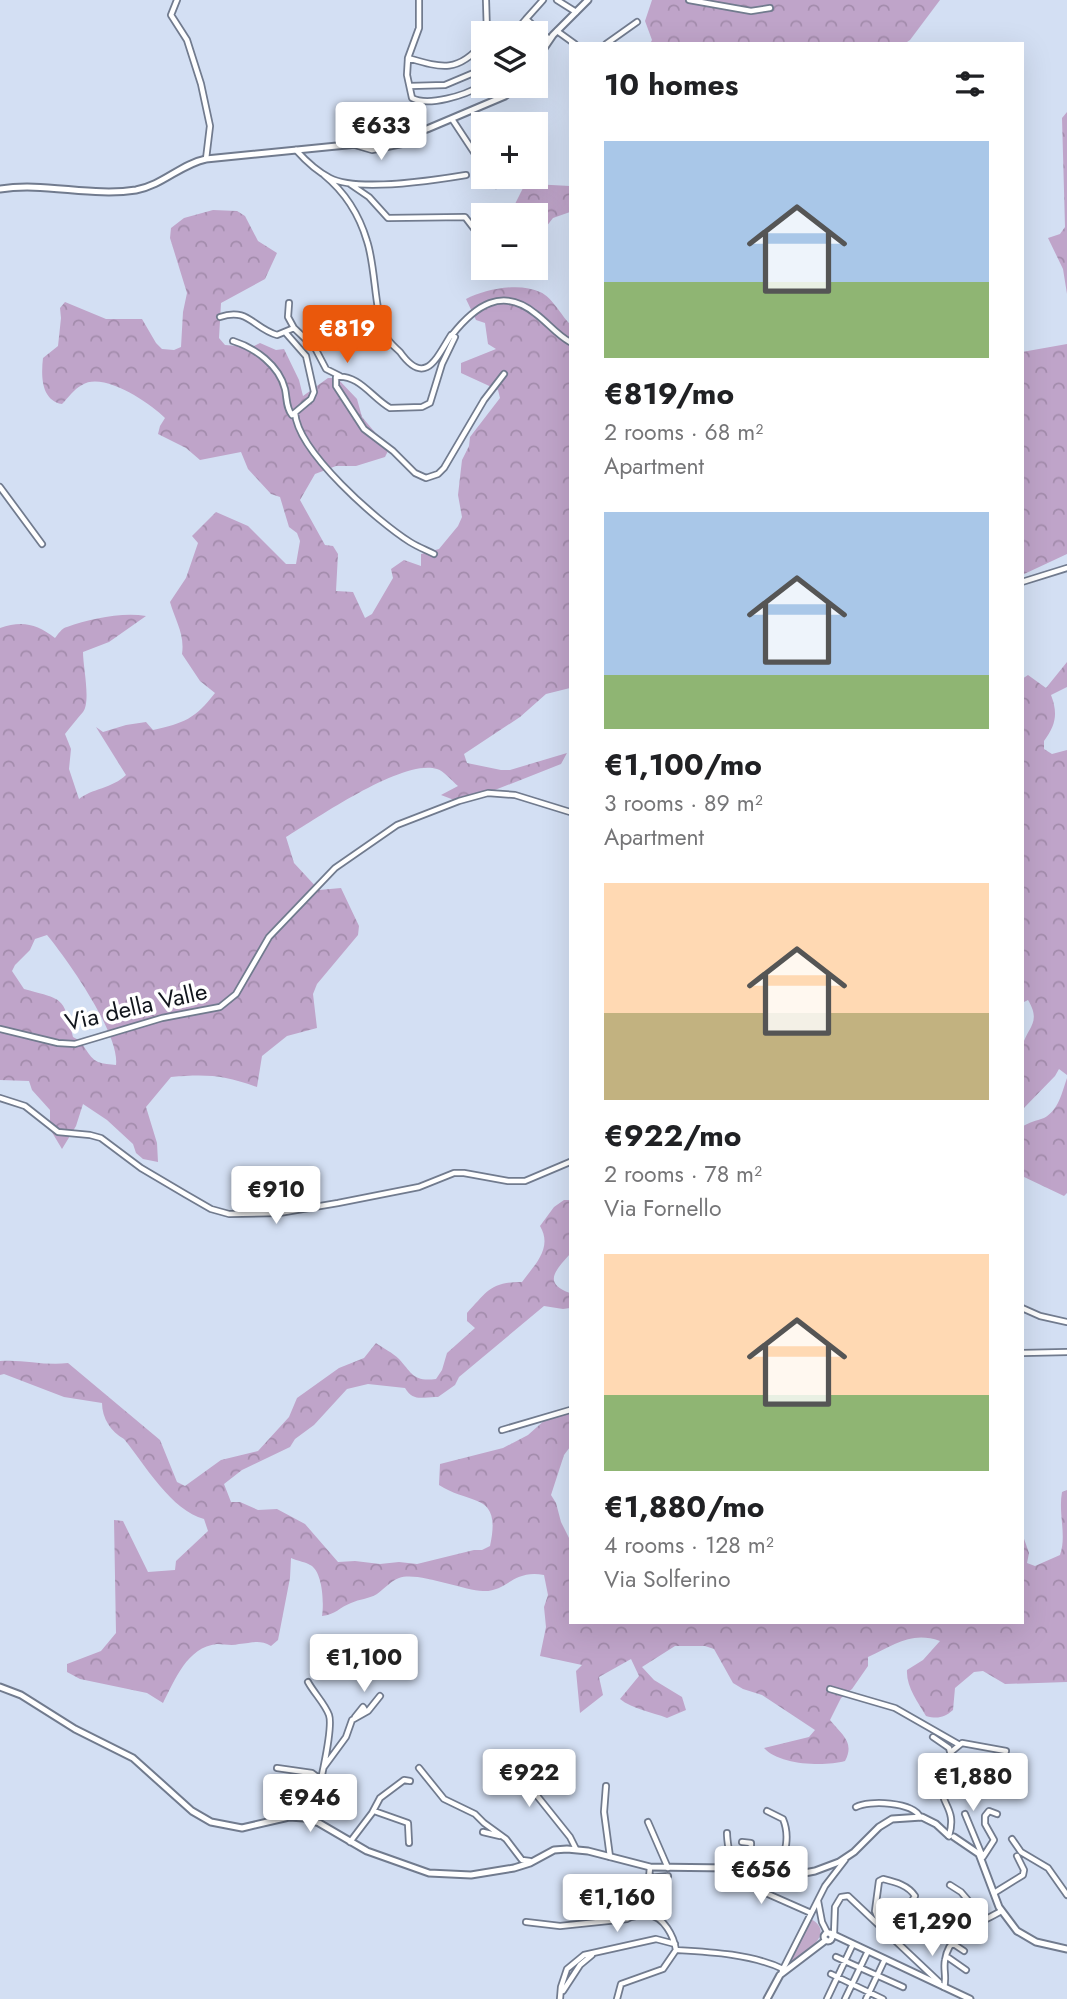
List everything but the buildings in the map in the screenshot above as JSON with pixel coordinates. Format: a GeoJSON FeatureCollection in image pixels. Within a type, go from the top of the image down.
{"type":"FeatureCollection","features":[{"type":"Feature","properties":{"kind":"main road"},"geometry":{"type":"LineString","coordinates":[[549,39],[588,0]]}},
{"type":"Feature","properties":{"kind":"main road"},"geometry":{"type":"LineString","coordinates":[[1,190],[32,187],[75,192],[134,190],[162,181],[206,159],[400,139],[500,98]]}},
{"type":"Feature","properties":{"kind":"main road"},"geometry":{"type":"LineString","coordinates":[[0,1687],[21,1695],[69,1725],[137,1761],[189,1808],[207,1820],[222,1826],[242,1828],[289,1817],[311,1820],[350,1842],[403,1866],[435,1874],[471,1875],[519,1867],[557,1849],[576,1849],[650,1867],[730,1868],[802,1874],[827,1867],[848,1856],[892,1819],[920,1817],[933,1822],[950,1836],[974,1849],[982,1858],[1001,1911],[1025,1937],[1067,1949]]}},
{"type":"Feature","properties":{"kind":"main road"},"geometry":{"type":"LineString","coordinates":[[767,1999],[781,1972],[829,1936],[843,1939],[970,1999]]}},
{"type":"Feature","properties":{"kind":"street"},"geometry":{"type":"LineString","coordinates":[[177,0],[171,15],[190,45],[209,122],[206,159]]}},
{"type":"Feature","properties":{"kind":"street"},"geometry":{"type":"LineString","coordinates":[[419,0],[419,29],[408,58],[407,73],[412,97],[416,100],[456,97],[471,90]]}},
{"type":"Feature","properties":{"kind":"street"},"geometry":{"type":"LineString","coordinates":[[486,0],[487,21]]}},
{"type":"Feature","properties":{"kind":"street"},"geometry":{"type":"LineString","coordinates":[[543,0],[526,19],[549,39]]}},
{"type":"Feature","properties":{"kind":"street"},"geometry":{"type":"LineString","coordinates":[[556,0],[576,12]]}},
{"type":"Feature","properties":{"kind":"street"},"geometry":{"type":"LineString","coordinates":[[689,0],[751,11],[770,8]]}},
{"type":"Feature","properties":{"kind":"street"},"geometry":{"type":"LineString","coordinates":[[609,42],[637,22]]}},
{"type":"Feature","properties":{"kind":"street"},"geometry":{"type":"LineString","coordinates":[[557,31],[572,42]]}},
{"type":"Feature","properties":{"kind":"street"},"geometry":{"type":"LineString","coordinates":[[408,58],[430,65],[450,66],[471,55]]}},
{"type":"Feature","properties":{"kind":"street"},"geometry":{"type":"LineString","coordinates":[[410,86],[443,86],[471,73]]}},
{"type":"Feature","properties":{"kind":"street"},"geometry":{"type":"LineString","coordinates":[[452,119],[471,148]]}},
{"type":"Feature","properties":{"kind":"street"},"geometry":{"type":"LineString","coordinates":[[354,144],[372,150],[412,142]]}},
{"type":"Feature","properties":{"kind":"street"},"geometry":{"type":"LineString","coordinates":[[295,150],[341,189],[356,211],[369,246],[384,333],[405,362],[416,369],[426,368],[437,359],[451,335],[477,308],[489,302],[502,301],[526,307],[569,341]]}},
{"type":"Feature","properties":{"kind":"street"},"geometry":{"type":"LineString","coordinates":[[324,175],[346,182],[395,184],[467,175]]}},
{"type":"Feature","properties":{"kind":"street"},"geometry":{"type":"LineString","coordinates":[[346,182],[365,194],[388,218],[465,216],[471,224]]}},
{"type":"Feature","properties":{"kind":"street"},"geometry":{"type":"LineString","coordinates":[[289,303],[288,317],[295,328],[313,345],[326,369],[371,390],[389,407],[424,406],[431,400],[442,364],[454,340],[455,336],[451,335]]}},
{"type":"Feature","properties":{"kind":"street"},"geometry":{"type":"LineString","coordinates":[[220,317],[239,314],[275,335],[290,327],[295,328]]}},
{"type":"Feature","properties":{"kind":"street"},"geometry":{"type":"LineString","coordinates":[[233,341],[249,347],[276,369],[284,387],[289,413],[292,415],[312,398],[313,391],[306,356],[285,332]]}},
{"type":"Feature","properties":{"kind":"street"},"geometry":{"type":"LineString","coordinates":[[345,377],[336,377],[335,384],[361,426],[393,451],[415,473],[428,478],[444,468],[485,398],[504,374]]}},
{"type":"Feature","properties":{"kind":"street"},"geometry":{"type":"LineString","coordinates":[[295,413],[301,434],[330,472],[386,524],[410,542],[435,554]]}},
{"type":"Feature","properties":{"kind":"street"},"geometry":{"type":"LineString","coordinates":[[0,487],[42,544]]}},
{"type":"Feature","properties":{"kind":"street"},"geometry":{"type":"LineString","coordinates":[[1024,581],[1067,568]]}},
{"type":"Feature","properties":{"kind":"street","name":"Via della Valle"},"geometry":{"type":"LineString","coordinates":[[0,1029],[58,1043],[75,1044],[162,1018],[220,1007],[236,994],[269,937],[329,874],[394,826],[488,793],[515,795],[569,812]]}},
{"type":"Feature","properties":{"kind":"street"},"geometry":{"type":"LineString","coordinates":[[0,1098],[25,1106],[55,1131],[100,1138],[141,1168],[185,1194],[211,1209],[229,1214],[279,1213],[338,1203],[419,1186],[454,1173],[522,1182],[569,1162]]}},
{"type":"Feature","properties":{"kind":"street"},"geometry":{"type":"LineString","coordinates":[[1024,1309],[1040,1316],[1067,1322]]}},
{"type":"Feature","properties":{"kind":"street"},"geometry":{"type":"LineString","coordinates":[[1024,1353],[1067,1352]]}},
{"type":"Feature","properties":{"kind":"street"},"geometry":{"type":"LineString","coordinates":[[502,1430],[569,1410]]}},
{"type":"Feature","properties":{"kind":"street"},"geometry":{"type":"LineString","coordinates":[[308,1682],[330,1717],[323,1773]]}},
{"type":"Feature","properties":{"kind":"street"},"geometry":{"type":"LineString","coordinates":[[830,1689],[895,1708],[958,1744],[1006,1751]]}},
{"type":"Feature","properties":{"kind":"street"},"geometry":{"type":"LineString","coordinates":[[311,1820],[327,1761],[346,1737],[355,1717],[366,1712],[380,1696]]}},
{"type":"Feature","properties":{"kind":"street"},"geometry":{"type":"LineString","coordinates":[[933,1737],[945,1745],[951,1752],[952,1759],[972,1767],[975,1772]]}},
{"type":"Feature","properties":{"kind":"street"},"geometry":{"type":"LineString","coordinates":[[951,1752],[958,1744]]}},
{"type":"Feature","properties":{"kind":"street"},"geometry":{"type":"LineString","coordinates":[[534,1755],[551,1755],[554,1764],[549,1772],[527,1773],[526,1783],[570,1837],[576,1849]]}},
{"type":"Feature","properties":{"kind":"street"},"geometry":{"type":"LineString","coordinates":[[277,1768],[314,1774],[319,1787]]}},
{"type":"Feature","properties":{"kind":"street"},"geometry":{"type":"LineString","coordinates":[[419,1768],[444,1799],[475,1814],[506,1839],[522,1860],[534,1861]]}},
{"type":"Feature","properties":{"kind":"street"},"geometry":{"type":"LineString","coordinates":[[950,1836],[953,1823],[942,1789],[945,1778],[954,1768],[975,1772],[1017,1790]]}},
{"type":"Feature","properties":{"kind":"street"},"geometry":{"type":"LineString","coordinates":[[350,1842],[382,1796],[404,1780],[410,1781]]}},
{"type":"Feature","properties":{"kind":"street"},"geometry":{"type":"LineString","coordinates":[[606,1786],[604,1813],[610,1857]]}},
{"type":"Feature","properties":{"kind":"street"},"geometry":{"type":"LineString","coordinates":[[856,1807],[862,1804],[901,1805],[916,1811],[920,1817]]}},
{"type":"Feature","properties":{"kind":"street"},"geometry":{"type":"LineString","coordinates":[[373,1811],[406,1822],[410,1827],[409,1843]]}},
{"type":"Feature","properties":{"kind":"street"},"geometry":{"type":"LineString","coordinates":[[767,1811],[783,1819],[788,1833],[778,1874]]}},
{"type":"Feature","properties":{"kind":"street"},"geometry":{"type":"LineString","coordinates":[[982,1858],[994,1840],[985,1818],[989,1811],[997,1814]]}},
{"type":"Feature","properties":{"kind":"street"},"geometry":{"type":"LineString","coordinates":[[965,1814],[982,1858]]}},
{"type":"Feature","properties":{"kind":"street"},"geometry":{"type":"LineString","coordinates":[[648,1822],[668,1868]]}},
{"type":"Feature","properties":{"kind":"street"},"geometry":{"type":"LineString","coordinates":[[484,1832],[506,1839]]}},
{"type":"Feature","properties":{"kind":"street"},"geometry":{"type":"LineString","coordinates":[[727,1833],[731,1855],[730,1868]]}},
{"type":"Feature","properties":{"kind":"street"},"geometry":{"type":"LineString","coordinates":[[1012,1839],[1021,1852],[1048,1868],[1067,1895]]}},
{"type":"Feature","properties":{"kind":"street"},"geometry":{"type":"LineString","coordinates":[[742,1842],[752,1841],[752,1887],[814,1911],[829,1936]]}},
{"type":"Feature","properties":{"kind":"street"},"geometry":{"type":"LineString","coordinates":[[561,1997],[567,1969],[584,1955],[656,1939],[676,1947],[743,1958],[781,1972],[832,1875],[848,1856]]}},
{"type":"Feature","properties":{"kind":"street"},"geometry":{"type":"LineString","coordinates":[[993,1893],[1023,1875],[1024,1870],[1017,1856]]}},
{"type":"Feature","properties":{"kind":"street"},"geometry":{"type":"LineString","coordinates":[[649,1878],[650,1867]]}},
{"type":"Feature","properties":{"kind":"street"},"geometry":{"type":"LineString","coordinates":[[827,1867],[832,1875]]}},
{"type":"Feature","properties":{"kind":"street"},"geometry":{"type":"LineString","coordinates":[[631,1917],[631,1881],[668,1876]]}},
{"type":"Feature","properties":{"kind":"street"},"geometry":{"type":"LineString","coordinates":[[883,1931],[875,1911],[879,1881],[883,1879],[902,1885],[913,1893],[911,1907],[955,1927],[961,1934]]}},
{"type":"Feature","properties":{"kind":"street"},"geometry":{"type":"LineString","coordinates":[[950,1885],[961,1892],[985,1920]]}},
{"type":"Feature","properties":{"kind":"street"},"geometry":{"type":"LineString","coordinates":[[829,1936],[835,1905],[840,1897],[853,1899],[883,1931],[943,1986]]}},
{"type":"Feature","properties":{"kind":"street"},"geometry":{"type":"LineString","coordinates":[[814,1911],[822,1922]]}},
{"type":"Feature","properties":{"kind":"street"},"geometry":{"type":"LineString","coordinates":[[943,1986],[946,1956],[952,1943],[961,1934],[1001,1911]]}},
{"type":"Feature","properties":{"kind":"street"},"geometry":{"type":"LineString","coordinates":[[526,1922],[557,1926],[619,1921],[648,1915],[656,1917],[670,1933],[676,1947]]}},
{"type":"Feature","properties":{"kind":"street"},"geometry":{"type":"LineString","coordinates":[[952,1943],[964,1951]]}},
{"type":"Feature","properties":{"kind":"street"},"geometry":{"type":"LineString","coordinates":[[827,1999],[853,1944]]}},
{"type":"Feature","properties":{"kind":"street"},"geometry":{"type":"LineString","coordinates":[[618,1999],[620,1984],[663,1969],[676,1947]]}},
{"type":"Feature","properties":{"kind":"street"},"geometry":{"type":"LineString","coordinates":[[845,1999],[868,1951]]}},
{"type":"Feature","properties":{"kind":"street"},"geometry":{"type":"LineString","coordinates":[[946,1956],[966,1970]]}},
{"type":"Feature","properties":{"kind":"street"},"geometry":{"type":"LineString","coordinates":[[836,1957],[903,1987]]}},
{"type":"Feature","properties":{"kind":"street"},"geometry":{"type":"LineString","coordinates":[[866,1999],[885,1959]]}},
{"type":"Feature","properties":{"kind":"street"},"geometry":{"type":"LineString","coordinates":[[831,1974],[883,1999]]}},
{"type":"Feature","properties":{"kind":"street"},"geometry":{"type":"LineString","coordinates":[[951,1999],[955,1992]]}},
{"type":"Feature","properties":{"kind":"green space"},"geometry":{"type":"Polygon","coordinates":[[[652,0],[940,0],[907,42],[651,42],[645,21],[652,0]]]}},
{"type":"Feature","properties":{"kind":"green space"},"geometry":{"type":"Polygon","coordinates":[[[1067,112],[1067,294],[1063,269],[1048,238],[1060,234],[1065,227],[1062,118],[1067,112]]]}},
{"type":"Feature","properties":{"kind":"green space"},"geometry":{"type":"Polygon","coordinates":[[[548,185],[569,186],[569,212],[553,218],[548,224],[548,203],[516,203],[522,189],[548,189],[548,185]]]}},
{"type":"Feature","properties":{"kind":"green space"},"geometry":{"type":"Polygon","coordinates":[[[213,210],[237,211],[245,216],[258,241],[277,253],[265,279],[221,303],[219,338],[225,345],[252,347],[260,343],[276,350],[284,349],[299,380],[303,396],[328,378],[337,378],[357,399],[362,417],[389,449],[385,457],[356,466],[336,466],[315,474],[300,500],[325,545],[333,546],[338,554],[336,591],[353,592],[365,618],[372,614],[393,578],[391,569],[404,560],[421,566],[421,554],[439,549],[458,526],[462,517],[458,495],[462,460],[470,437],[500,398],[498,390],[461,373],[461,363],[496,349],[488,344],[485,323],[476,320],[466,299],[492,290],[523,287],[544,294],[552,302],[569,323],[569,688],[546,694],[520,717],[464,754],[467,763],[510,770],[567,753],[561,764],[462,803],[441,795],[458,786],[440,770],[422,768],[403,772],[360,792],[286,837],[294,863],[319,890],[341,888],[359,926],[358,935],[317,984],[313,994],[317,1028],[287,1036],[262,1056],[257,1087],[215,1076],[171,1077],[146,1107],[157,1143],[158,1162],[143,1159],[136,1153],[133,1144],[107,1120],[83,1104],[76,1126],[62,1149],[50,1129],[50,1110],[32,1090],[29,1081],[0,1080],[0,628],[15,624],[29,625],[42,629],[55,638],[65,628],[86,621],[116,616],[146,616],[109,642],[83,652],[87,692],[85,707],[65,734],[71,749],[69,769],[79,799],[115,783],[126,775],[96,727],[103,732],[146,722],[153,730],[173,725],[195,714],[215,693],[200,681],[182,654],[181,634],[170,602],[186,578],[198,543],[192,536],[216,512],[248,526],[286,564],[296,564],[300,541],[297,533],[289,527],[280,497],[271,494],[248,469],[241,452],[200,460],[186,448],[158,434],[165,418],[138,397],[114,385],[91,382],[82,385],[62,404],[55,402],[46,392],[42,372],[43,358],[58,346],[60,308],[65,302],[106,319],[142,319],[162,349],[174,350],[181,347],[187,293],[170,238],[171,228],[184,218],[213,210]],[[47,935],[35,939],[30,950],[12,971],[24,989],[47,995],[60,1002],[67,1014],[73,1037],[94,1060],[116,1065],[110,1035],[79,979],[47,935]]]}},
{"type":"Feature","properties":{"kind":"green space"},"geometry":{"type":"Polygon","coordinates":[[[1067,344],[1067,554],[1024,574],[1024,352],[1067,344]]]}},
{"type":"Feature","properties":{"kind":"green space"},"geometry":{"type":"Polygon","coordinates":[[[1067,662],[1067,687],[1051,695],[1055,719],[1044,741],[1044,749],[1052,754],[1067,750],[1067,1075],[1059,1069],[1024,1108],[1024,1040],[1034,1020],[1034,1014],[1028,1000],[1024,1002],[1024,678],[1028,675],[1046,688],[1067,662]]]}},
{"type":"Feature","properties":{"kind":"green space"},"geometry":{"type":"Polygon","coordinates":[[[1067,1078],[1067,1193],[1064,1196],[1024,1177],[1024,1126],[1049,1115],[1059,1100],[1067,1078]]]}},
{"type":"Feature","properties":{"kind":"green space"},"geometry":{"type":"Polygon","coordinates":[[[564,1200],[569,1200],[569,1255],[556,1271],[554,1280],[556,1285],[569,1293],[569,1308],[544,1306],[438,1397],[420,1398],[412,1396],[405,1388],[368,1384],[347,1389],[290,1447],[242,1470],[224,1484],[231,1502],[240,1502],[258,1510],[277,1509],[305,1524],[338,1562],[417,1564],[482,1550],[490,1546],[492,1516],[488,1508],[481,1503],[439,1485],[440,1464],[503,1448],[528,1435],[546,1419],[569,1412],[569,1448],[564,1455],[551,1495],[569,1538],[569,1624],[1024,1624],[1024,1539],[1029,1553],[1027,1563],[1035,1566],[1060,1555],[1063,1540],[1061,1500],[1062,1492],[1067,1490],[1067,1682],[1005,1684],[983,1671],[974,1672],[955,1688],[953,1710],[940,1717],[926,1716],[910,1688],[907,1670],[923,1660],[940,1641],[920,1638],[903,1641],[868,1657],[868,1666],[852,1689],[841,1698],[830,1720],[848,1744],[845,1761],[826,1764],[802,1763],[780,1758],[764,1748],[809,1737],[815,1730],[762,1695],[733,1683],[714,1649],[705,1646],[675,1646],[642,1667],[654,1680],[682,1697],[686,1710],[667,1718],[636,1708],[620,1699],[639,1676],[631,1659],[599,1677],[603,1695],[580,1713],[576,1671],[582,1665],[540,1656],[546,1627],[544,1607],[548,1595],[544,1575],[525,1575],[498,1588],[483,1591],[417,1577],[399,1578],[374,1596],[322,1616],[322,1590],[316,1570],[291,1558],[290,1578],[278,1640],[271,1646],[259,1642],[207,1646],[183,1666],[163,1703],[147,1693],[80,1679],[67,1672],[67,1664],[101,1651],[116,1633],[114,1520],[123,1521],[148,1572],[175,1570],[176,1561],[208,1531],[204,1519],[181,1507],[170,1497],[124,1439],[111,1428],[102,1403],[64,1397],[4,1374],[0,1375],[0,1361],[68,1363],[160,1440],[177,1482],[185,1486],[221,1460],[258,1451],[289,1417],[297,1398],[339,1368],[364,1358],[376,1343],[397,1357],[418,1378],[436,1379],[447,1353],[475,1328],[467,1321],[467,1313],[496,1286],[522,1282],[537,1262],[544,1242],[540,1226],[554,1207],[564,1200]]]}},
{"type":"Feature","properties":{"kind":"shaded area"},"geometry":{"type":"Polygon","coordinates":[[[811,1919],[821,1931],[819,1937],[810,1949],[790,1963],[789,1961],[811,1919]]]}}]}
